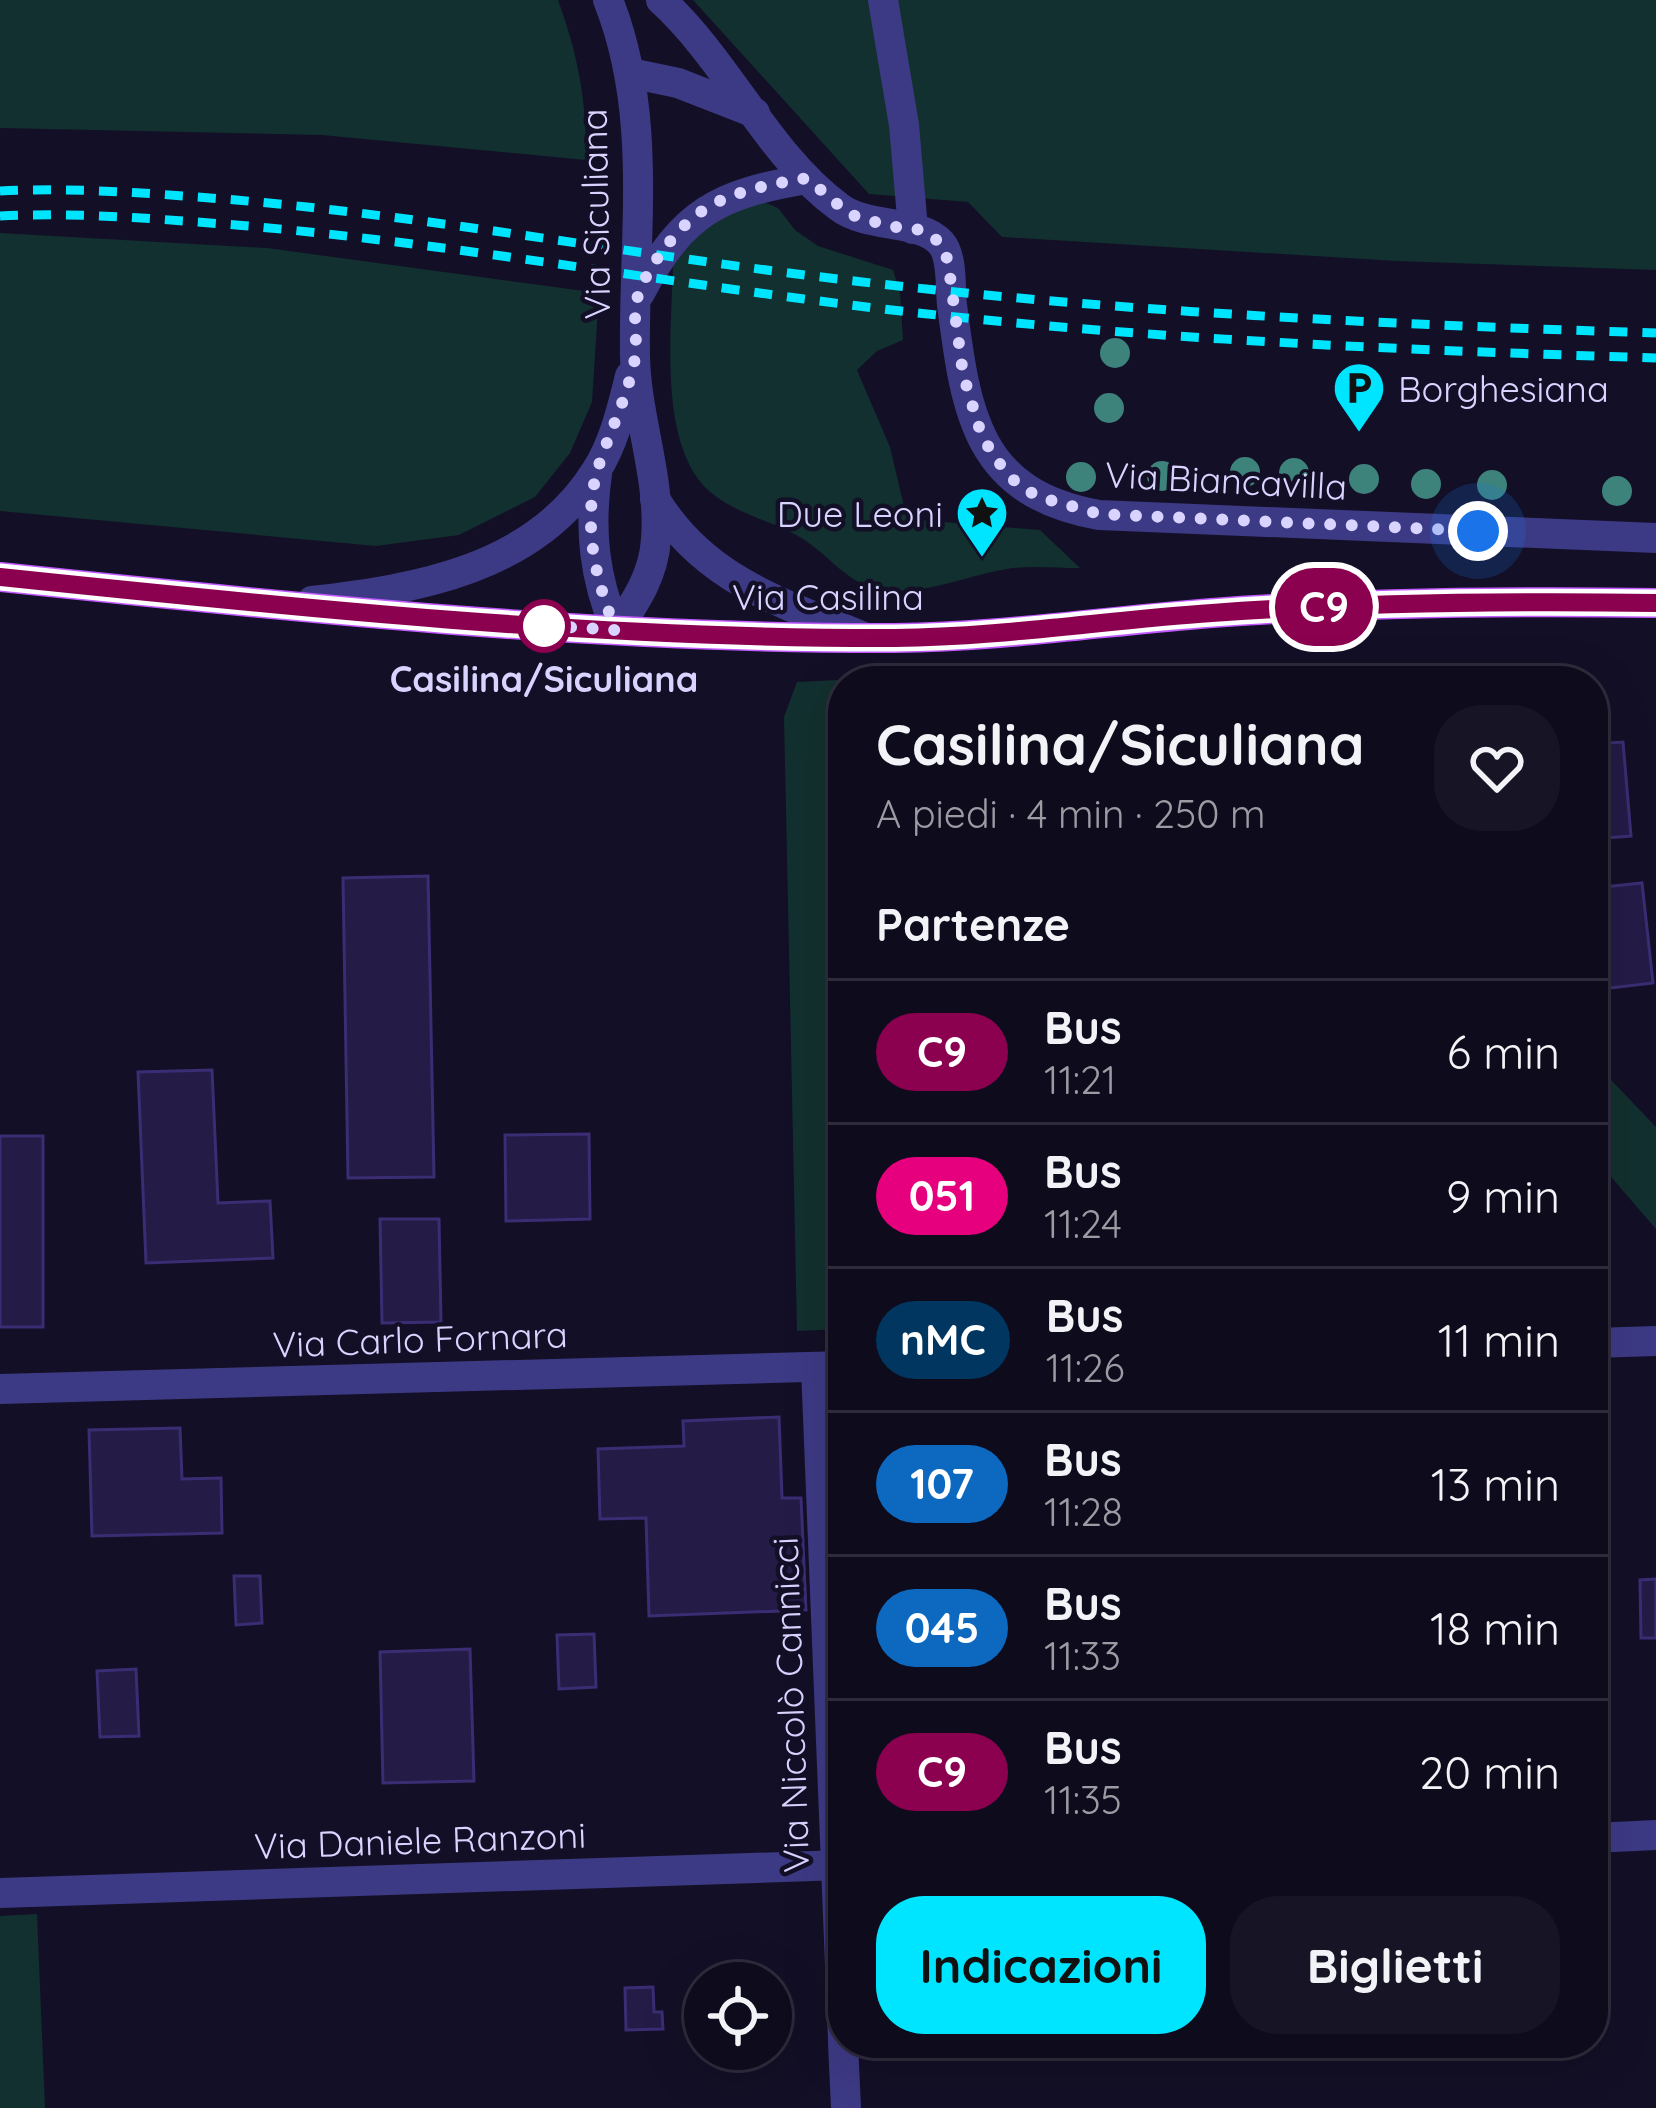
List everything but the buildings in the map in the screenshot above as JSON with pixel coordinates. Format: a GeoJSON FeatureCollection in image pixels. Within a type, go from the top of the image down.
{"type":"FeatureCollection","features":[{"type":"Feature","properties":{"kind":"main road","name":"Via Casilina"},"geometry":{"type":"LineString","coordinates":[[0,577],[270,605],[616,630],[866,638],[1260,610],[1504,602],[1656,603]]}},
{"type":"Feature","properties":{"kind":"street","name":"Via Siculiana"},"geometry":{"type":"LineString","coordinates":[[608,0],[630,73],[640,189],[635,359]]}},
{"type":"Feature","properties":{"kind":"street"},"geometry":{"type":"LineString","coordinates":[[661,0],[712,54],[807,178],[849,214],[914,229],[904,125],[883,0]]}},
{"type":"Feature","properties":{"kind":"street"},"geometry":{"type":"LineString","coordinates":[[630,73],[678,82],[755,114]]}},
{"type":"Feature","properties":{"kind":"street"},"geometry":{"type":"LineString","coordinates":[[637,298],[673,238],[705,209],[737,193],[807,178]]}},
{"type":"Feature","properties":{"kind":"street","name":"Via Biancavilla"},"geometry":{"type":"LineString","coordinates":[[914,229],[932,236],[945,250],[963,374],[988,451],[1020,486],[1050,502],[1121,516],[1656,538]]}},
{"type":"Feature","properties":{"kind":"street"},"geometry":{"type":"LineString","coordinates":[[270,605],[400,589],[481,565],[512,550],[552,521],[598,468],[620,415],[635,359]]}},
{"type":"Feature","properties":{"kind":"street"},"geometry":{"type":"LineString","coordinates":[[616,630],[639,597],[654,559],[656,500],[635,359]]}},
{"type":"Feature","properties":{"kind":"street"},"geometry":{"type":"LineString","coordinates":[[598,468],[591,524],[593,552],[616,630]]}},
{"type":"Feature","properties":{"kind":"street"},"geometry":{"type":"LineString","coordinates":[[656,500],[680,536],[718,570],[866,638]]}},
{"type":"Feature","properties":{"kind":"street"},"geometry":{"type":"LineString","coordinates":[[1608,1343],[1656,1341]]}},
{"type":"Feature","properties":{"kind":"street","name":"Via Carlo Fornara"},"geometry":{"type":"LineString","coordinates":[[0,1389],[828,1367]]}},
{"type":"Feature","properties":{"kind":"street"},"geometry":{"type":"LineString","coordinates":[[1608,1837],[1656,1835]]}},
{"type":"Feature","properties":{"kind":"street","name":"Via Daniele Ranzoni"},"geometry":{"type":"LineString","coordinates":[[0,1893],[828,1865]]}},
{"type":"Feature","properties":{"kind":"street","name":"Via Niccolò Cannicci"},"geometry":{"type":"LineString","coordinates":[[844,2058],[846,2108]]}},
{"type":"Feature","properties":{"kind":"green space"},"geometry":{"type":"Polygon","coordinates":[[[0,0],[558,0],[580,79],[586,160],[322,135],[0,128],[0,0]]]}},
{"type":"Feature","properties":{"kind":"green space"},"geometry":{"type":"Polygon","coordinates":[[[693,0],[1656,0],[1656,270],[1397,261],[1002,237],[968,202],[869,194],[693,0]]]}},
{"type":"Feature","properties":{"kind":"green space"},"geometry":{"type":"Polygon","coordinates":[[[752,197],[778,208],[795,230],[818,246],[893,270],[900,293],[903,340],[877,351],[857,370],[890,447],[907,519],[1040,530],[1080,568],[1016,568],[930,587],[882,590],[858,582],[798,536],[709,491],[692,470],[674,415],[673,263],[681,243],[752,197]]]}},
{"type":"Feature","properties":{"kind":"green space"},"geometry":{"type":"Polygon","coordinates":[[[0,233],[267,248],[599,293],[592,402],[570,453],[535,497],[459,535],[376,546],[0,511],[0,233]]]}},
{"type":"Feature","properties":{"kind":"green space"},"geometry":{"type":"Polygon","coordinates":[[[828,680],[828,1330],[797,1331],[784,717],[797,682],[828,680]]]}},
{"type":"Feature","properties":{"kind":"green space"},"geometry":{"type":"Polygon","coordinates":[[[1608,1077],[1656,1127],[1656,1229],[1608,1173],[1608,1077]]]}},
{"type":"Feature","properties":{"kind":"green space"},"geometry":{"type":"Polygon","coordinates":[[[37,1914],[45,2108],[0,2108],[0,1916],[37,1914]]]}},
{"type":"Feature","properties":{"kind":"railway"},"geometry":{"type":"LineString","coordinates":[[0,191],[118,192],[308,207],[813,276],[1023,298],[1339,320],[1656,333]]}},
{"type":"Feature","properties":{"kind":"railway"},"geometry":{"type":"LineString","coordinates":[[0,216],[118,217],[307,232],[1016,323],[1336,345],[1656,358]]}},
{"type":"Feature","properties":{"kind":"bus line","name":"C9"},"geometry":{"type":"LineString","coordinates":[[0,577],[270,605],[536,625],[866,638],[1260,610],[1504,602],[1656,603]]}},
{"type":"Feature","properties":{"kind":"place","name":"Borghesiana"},"geometry":{"type":"Point","coordinates":[1359,434]}},
{"type":"Feature","properties":{"kind":"place","name":"Due Leoni"},"geometry":{"type":"Point","coordinates":[982,559]}},
{"type":"Feature","properties":{"kind":"place","name":"Casilina/Siculiana"},"geometry":{"type":"Point","coordinates":[544,626]}},
{"type":"Feature","properties":{"kind":"route"},"geometry":{"type":"LineString","coordinates":[[544,626],[536,625],[616,630],[598,580],[591,524],[598,468],[620,415],[635,359],[637,298],[654,267],[683,227],[705,209],[737,193],[807,178],[849,214],[922,230],[941,243],[976,423],[998,464],[1036,496],[1099,514],[1478,531]]}}]}
